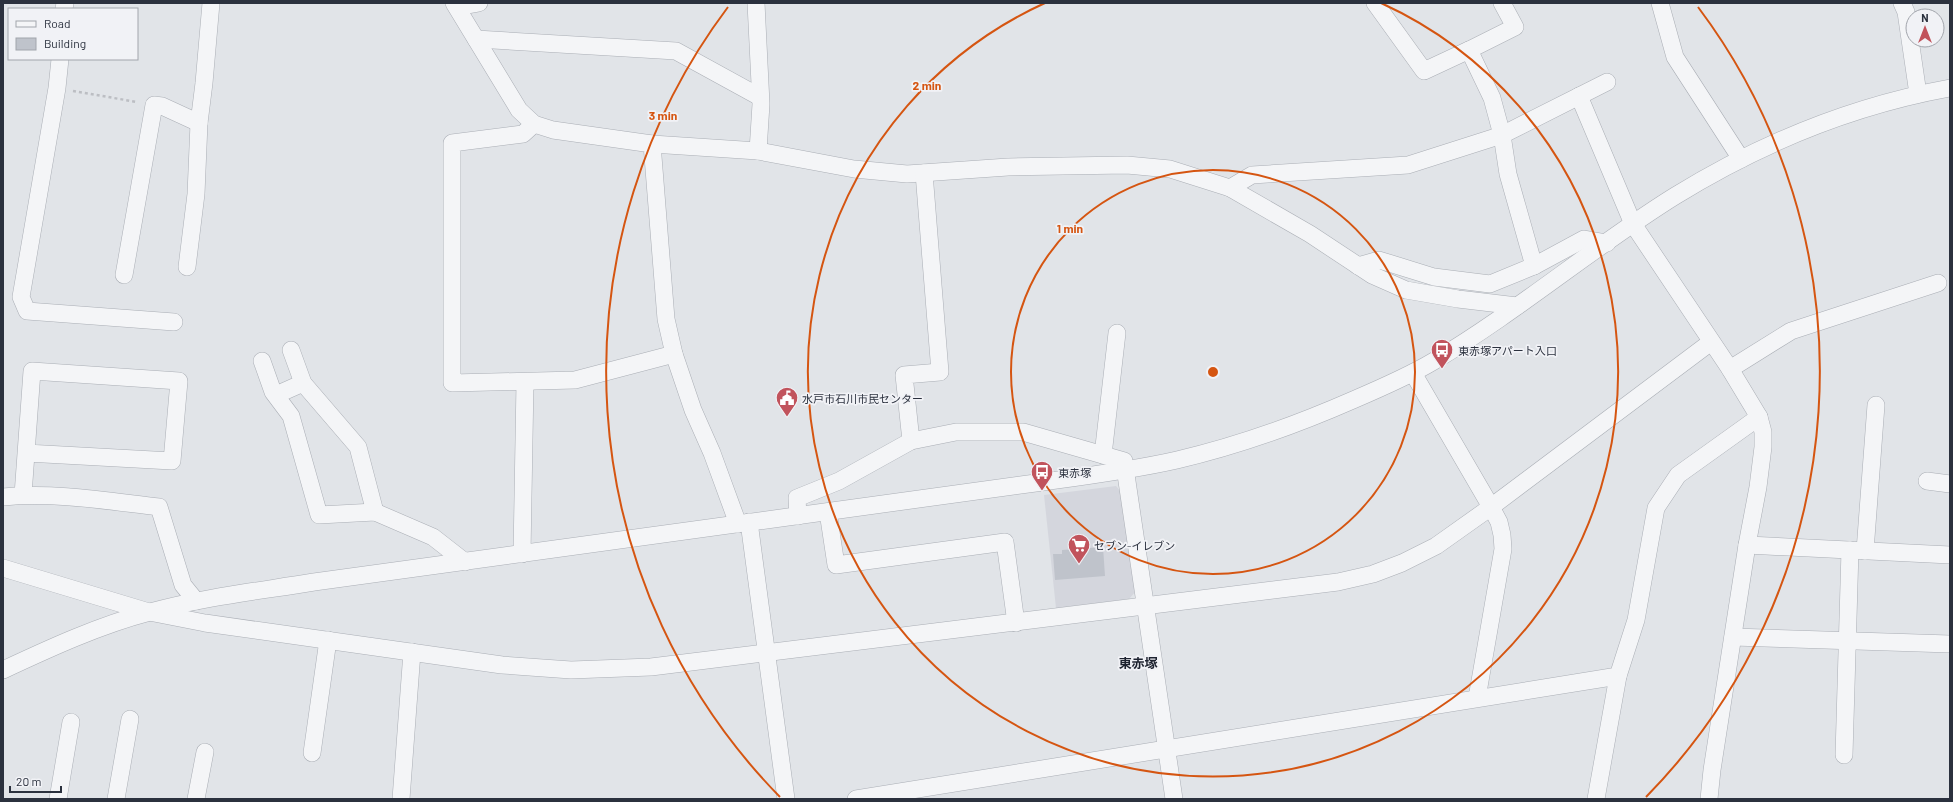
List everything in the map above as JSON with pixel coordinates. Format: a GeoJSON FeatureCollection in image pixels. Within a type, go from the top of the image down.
{"type":"FeatureCollection","features":[{"type":"Feature","properties":{"kind":"street"},"geometry":{"type":"LineString","coordinates":[[187,267],[196,194],[199,122],[211,3]]}},
{"type":"Feature","properties":{"kind":"street"},"geometry":{"type":"LineString","coordinates":[[479,3],[455,5],[519,110],[534,124],[553,130],[652,144],[758,151],[854,169],[907,174],[1008,167],[1127,165],[1170,169],[1230,188],[1310,234],[1372,275],[1406,290],[1458,299],[1517,306]]}},
{"type":"Feature","properties":{"kind":"street"},"geometry":{"type":"LineString","coordinates":[[756,3],[760,97],[758,151]]}},
{"type":"Feature","properties":{"kind":"street"},"geometry":{"type":"LineString","coordinates":[[1375,3],[1424,71],[1515,26],[1502,3]]}},
{"type":"Feature","properties":{"kind":"street"},"geometry":{"type":"LineString","coordinates":[[1660,3],[1675,57],[1740,159]]}},
{"type":"Feature","properties":{"kind":"street"},"geometry":{"type":"LineString","coordinates":[[1902,3],[1906,12],[1918,94]]}},
{"type":"Feature","properties":{"kind":"street"},"geometry":{"type":"LineString","coordinates":[[476,39],[676,51],[760,97]]}},
{"type":"Feature","properties":{"kind":"street"},"geometry":{"type":"LineString","coordinates":[[1469,50],[1492,98],[1502,135],[1508,174],[1534,266]]}},
{"type":"Feature","properties":{"kind":"street"},"geometry":{"type":"LineString","coordinates":[[60,60],[57,88],[20,297],[27,311],[174,322]]}},
{"type":"Feature","properties":{"kind":"street"},"geometry":{"type":"LineString","coordinates":[[1230,188],[1252,175],[1408,165],[1502,135],[1607,82]]}},
{"type":"Feature","properties":{"kind":"street"},"geometry":{"type":"LineString","coordinates":[[3,670],[99,629],[149,612],[196,601],[1126,470],[1176,460],[1256,438],[1317,416],[1413,373],[1447,353],[1517,306],[1633,224],[1676,196],[1740,159],[1798,132],[1846,113],[1918,94],[1950,88]]}},
{"type":"Feature","properties":{"kind":"street"},"geometry":{"type":"LineString","coordinates":[[1579,96],[1633,224],[1730,369],[1759,417],[1763,432],[1763,447],[1758,487],[1747,545],[1712,770],[1709,799]]}},
{"type":"Feature","properties":{"kind":"street"},"geometry":{"type":"LineString","coordinates":[[124,275],[154,105],[162,106],[199,122]]}},
{"type":"Feature","properties":{"kind":"street"},"geometry":{"type":"LineString","coordinates":[[534,124],[522,134],[452,143],[452,383],[575,380],[674,354]]}},
{"type":"Feature","properties":{"kind":"street"},"geometry":{"type":"LineString","coordinates":[[652,144],[666,319],[674,354],[693,410],[744,523],[767,654],[786,799]]}},
{"type":"Feature","properties":{"kind":"street"},"geometry":{"type":"LineString","coordinates":[[911,440],[904,375],[940,372],[924,173]]}},
{"type":"Feature","properties":{"kind":"street"},"geometry":{"type":"LineString","coordinates":[[1358,266],[1379,260],[1434,277],[1490,284],[1534,266],[1584,239],[1607,243]]}},
{"type":"Feature","properties":{"kind":"street"},"geometry":{"type":"LineString","coordinates":[[1730,369],[1791,331],[1938,282]]}},
{"type":"Feature","properties":{"kind":"street"},"geometry":{"type":"LineString","coordinates":[[1103,455],[1117,333]]}},
{"type":"Feature","properties":{"kind":"street"},"geometry":{"type":"LineString","coordinates":[[3,568],[149,612],[205,623],[502,665],[571,670],[651,667],[767,654],[1338,582],[1373,574],[1402,563],[1436,546],[1491,507],[1711,342]]}},
{"type":"Feature","properties":{"kind":"street"},"geometry":{"type":"LineString","coordinates":[[292,350],[303,383],[358,447],[375,512]]}},
{"type":"Feature","properties":{"kind":"street"},"geometry":{"type":"LineString","coordinates":[[262,360],[276,395],[291,416],[318,515],[375,512],[433,537],[465,562]]}},
{"type":"Feature","properties":{"kind":"street"},"geometry":{"type":"LineString","coordinates":[[24,495],[26,453],[32,372],[179,381],[172,461],[26,453]]}},
{"type":"Feature","properties":{"kind":"street"},"geometry":{"type":"LineString","coordinates":[[1413,373],[1491,507],[1499,522],[1502,535],[1503,549],[1477,698]]}},
{"type":"Feature","properties":{"kind":"street"},"geometry":{"type":"LineString","coordinates":[[522,554],[525,382]]}},
{"type":"Feature","properties":{"kind":"street"},"geometry":{"type":"LineString","coordinates":[[276,395],[303,383]]}},
{"type":"Feature","properties":{"kind":"street"},"geometry":{"type":"LineString","coordinates":[[1844,755],[1846,641],[1876,405]]}},
{"type":"Feature","properties":{"kind":"street"},"geometry":{"type":"LineString","coordinates":[[1596,799],[1618,676],[1636,620],[1656,508],[1678,475],[1759,417]]}},
{"type":"Feature","properties":{"kind":"street"},"geometry":{"type":"LineString","coordinates":[[798,516],[797,498],[839,481],[911,440],[956,432],[1023,432],[1124,461],[1174,799]]}},
{"type":"Feature","properties":{"kind":"street"},"geometry":{"type":"LineString","coordinates":[[1927,481],[1950,484]]}},
{"type":"Feature","properties":{"kind":"street"},"geometry":{"type":"LineString","coordinates":[[3,497],[24,495],[57,496],[159,507],[183,585],[196,601]]}},
{"type":"Feature","properties":{"kind":"street"},"geometry":{"type":"LineString","coordinates":[[828,512],[836,565],[1005,542],[1016,623]]}},
{"type":"Feature","properties":{"kind":"street"},"geometry":{"type":"LineString","coordinates":[[1747,545],[1950,555]]}},
{"type":"Feature","properties":{"kind":"street"},"geometry":{"type":"LineString","coordinates":[[1733,637],[1950,644]]}},
{"type":"Feature","properties":{"kind":"street"},"geometry":{"type":"LineString","coordinates":[[312,753],[328,640]]}},
{"type":"Feature","properties":{"kind":"street"},"geometry":{"type":"LineString","coordinates":[[401,799],[412,652]]}},
{"type":"Feature","properties":{"kind":"street"},"geometry":{"type":"LineString","coordinates":[[856,799],[1618,676]]}},
{"type":"Feature","properties":{"kind":"street"},"geometry":{"type":"LineString","coordinates":[[116,799],[130,719]]}},
{"type":"Feature","properties":{"kind":"street"},"geometry":{"type":"LineString","coordinates":[[58,799],[71,722]]}},
{"type":"Feature","properties":{"kind":"street"},"geometry":{"type":"LineString","coordinates":[[196,799],[205,752]]}},
{"type":"Feature","properties":{"kind":"path"},"geometry":{"type":"LineString","coordinates":[[57,88],[154,105]]}},
{"type":"Feature","properties":{"kind":"shaded area"},"geometry":{"type":"Polygon","coordinates":[[[1116,486],[1121,492],[1135,592],[1129,599],[1056,608],[1044,495],[1116,486]]]}},
{"type":"Feature","properties":{"kind":"building","name":"セブン-イレブン"},"geometry":{"type":"Polygon","coordinates":[[[1103,547],[1105,576],[1055,580],[1053,554],[1062,554],[1062,550],[1103,547]]]}},
{"type":"Feature","properties":{"kind":"place","name":"東赤塚アパート入口"},"geometry":{"type":"Point","coordinates":[1442,370]}},
{"type":"Feature","properties":{"kind":"place","name":"水戸市石川市民センター"},"geometry":{"type":"Point","coordinates":[787,418]}},
{"type":"Feature","properties":{"kind":"place","name":"東赤塚"},"geometry":{"type":"Point","coordinates":[1042,492]}},
{"type":"Feature","properties":{"kind":"place","name":"セブン-イレブン"},"geometry":{"type":"Point","coordinates":[1079,564]}},
{"type":"Feature","properties":{"kind":"district","name":"東赤塚"},"geometry":{"type":"Point","coordinates":[1138,663]}}]}
